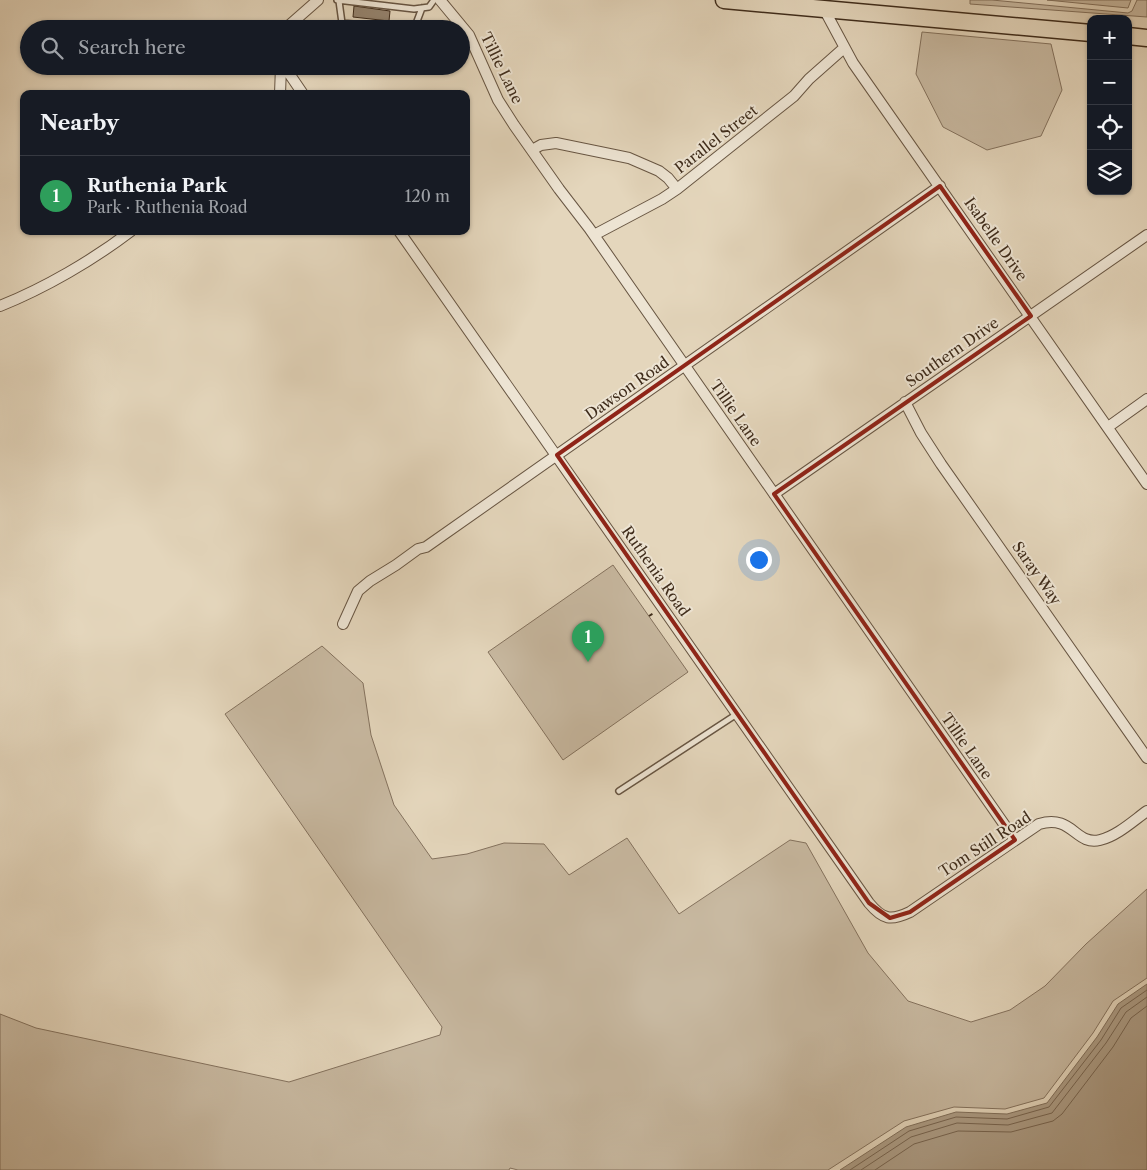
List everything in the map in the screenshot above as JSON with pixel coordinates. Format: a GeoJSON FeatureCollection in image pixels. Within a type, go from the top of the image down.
{"type":"FeatureCollection","features":[{"type":"Feature","properties":{"kind":"main road"},"geometry":{"type":"LineString","coordinates":[[724,0],[1087,33]]}},
{"type":"Feature","properties":{"kind":"main road"},"geometry":{"type":"LineString","coordinates":[[1132,36],[1147,38]]}},
{"type":"Feature","properties":{"kind":"street"},"geometry":{"type":"LineString","coordinates":[[295,20],[318,0]]}},
{"type":"Feature","properties":{"kind":"street","name":"Tillie Lane"},"geometry":{"type":"LineString","coordinates":[[440,0],[457,20]]}},
{"type":"Feature","properties":{"kind":"street","name":"Isabelle Drive"},"geometry":{"type":"LineString","coordinates":[[824,9],[853,63],[1147,484]]}},
{"type":"Feature","properties":{"kind":"street","name":"Tillie Lane"},"geometry":{"type":"LineString","coordinates":[[470,37],[498,100],[1015,840]]}},
{"type":"Feature","properties":{"kind":"street","name":"Parallel Street"},"geometry":{"type":"LineString","coordinates":[[594,235],[677,189],[794,96],[809,79],[844,48]]}},
{"type":"Feature","properties":{"kind":"street"},"geometry":{"type":"LineString","coordinates":[[280,90],[282,75]]}},
{"type":"Feature","properties":{"kind":"street"},"geometry":{"type":"LineString","coordinates":[[289,75],[300,90]]}},
{"type":"Feature","properties":{"kind":"street"},"geometry":{"type":"LineString","coordinates":[[532,150],[541,145],[556,143],[629,158],[659,171],[677,189]]}},
{"type":"Feature","properties":{"kind":"street","name":"Dawson Road"},"geometry":{"type":"LineString","coordinates":[[343,624],[358,591],[370,581],[418,549],[426,546],[940,186]]}},
{"type":"Feature","properties":{"kind":"street"},"geometry":{"type":"LineString","coordinates":[[0,306],[52,282],[125,235]]}},
{"type":"Feature","properties":{"kind":"street","name":"Ruthenia Road"},"geometry":{"type":"LineString","coordinates":[[403,235],[869,904],[884,917],[893,918]]}},
{"type":"Feature","properties":{"kind":"street","name":"Southern Drive"},"geometry":{"type":"LineString","coordinates":[[774,494],[1147,236]]}},
{"type":"Feature","properties":{"kind":"street"},"geometry":{"type":"LineString","coordinates":[[1108,427],[1147,399]]}},
{"type":"Feature","properties":{"kind":"street","name":"Saray Way"},"geometry":{"type":"LineString","coordinates":[[905,402],[941,464],[1147,758]]}},
{"type":"Feature","properties":{"kind":"street","name":"Tom Still Road"},"geometry":{"type":"LineString","coordinates":[[893,918],[910,912],[1039,824],[1054,821],[1064,824],[1086,840],[1103,840],[1147,811]]}},
{"type":"Feature","properties":{"kind":"lane"},"geometry":{"type":"LineString","coordinates":[[342,20],[338,1],[414,9],[429,7],[434,0]]}},
{"type":"Feature","properties":{"kind":"lane"},"geometry":{"type":"LineString","coordinates":[[417,20],[422,8]]}},
{"type":"Feature","properties":{"kind":"lane"},"geometry":{"type":"LineString","coordinates":[[619,791],[737,714]]}},
{"type":"Feature","properties":{"kind":"highlighted area"},"geometry":{"type":"Polygon","coordinates":[[[940,186],[1031,316],[774,494],[1015,840],[910,912],[890,918],[869,903],[557,455],[940,186]]]}},
{"type":"Feature","properties":{"kind":"shaded area"},"geometry":{"type":"Polygon","coordinates":[[[970,0],[992,0],[1128,13],[1132,11],[1137,0],[1147,0],[1147,17],[1132,15],[970,4],[970,0]]]}},
{"type":"Feature","properties":{"kind":"shaded area"},"geometry":{"type":"Polygon","coordinates":[[[1047,0],[1131,0],[1128,8],[1047,0]]]}},
{"type":"Feature","properties":{"kind":"shaded area"},"geometry":{"type":"Polygon","coordinates":[[[922,32],[1051,44],[1062,90],[1041,136],[987,150],[943,127],[916,74],[922,32]]]}},
{"type":"Feature","properties":{"kind":"shaded area"},"geometry":{"type":"Polygon","coordinates":[[[613,565],[688,672],[563,760],[488,652],[613,565]]]}},
{"type":"Feature","properties":{"kind":"shaded area"},"geometry":{"type":"Polygon","coordinates":[[[322,646],[363,683],[371,735],[394,805],[432,859],[467,854],[504,843],[544,844],[569,875],[627,838],[679,914],[790,840],[806,843],[868,953],[908,1001],[971,1022],[1010,1010],[1045,986],[1086,944],[1147,889],[1147,978],[1113,1001],[1093,1033],[1044,1098],[1005,1109],[954,1107],[904,1121],[828,1170],[518,1170],[510,1168],[509,1170],[0,1170],[0,1014],[36,1028],[289,1082],[440,1035],[442,1027],[225,714],[322,646]]]}},
{"type":"Feature","properties":{"kind":"water"},"geometry":{"type":"Polygon","coordinates":[[[1147,984],[1147,1170],[840,1170],[906,1127],[956,1112],[1007,1114],[1047,1103],[1097,1037],[1118,1004],[1147,984]]]}},
{"type":"Feature","properties":{"kind":"building"},"geometry":{"type":"Polygon","coordinates":[[[354,6],[390,11],[389,20],[353,17],[354,6]]]}},
{"type":"Feature","properties":{"kind":"place","name":"Ruthenia Park"},"geometry":{"type":"Point","coordinates":[588,662]}}]}
